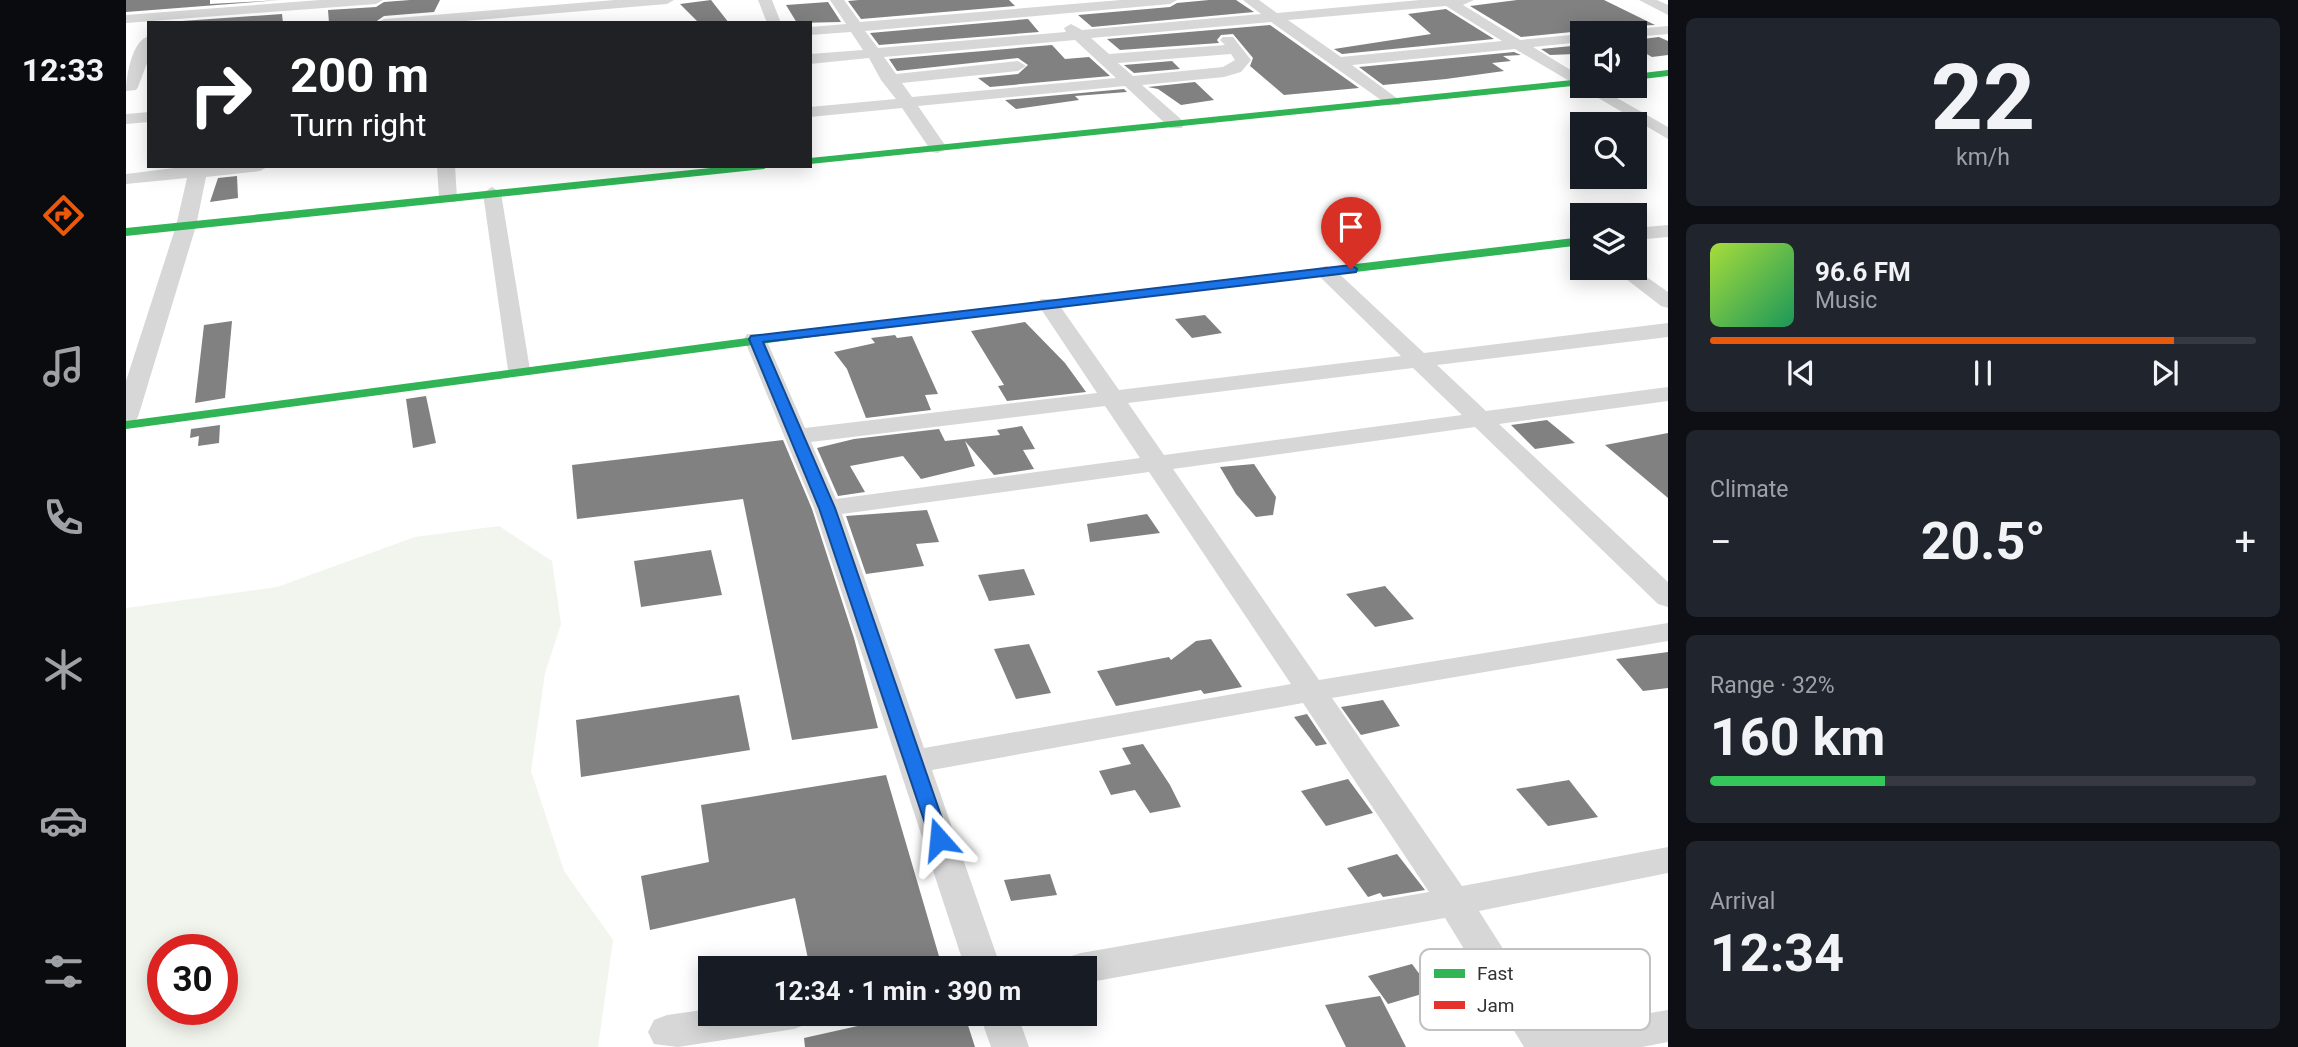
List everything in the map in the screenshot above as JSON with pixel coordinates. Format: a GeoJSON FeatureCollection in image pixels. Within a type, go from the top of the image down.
{"type":"FeatureCollection","features":[{"type":"Feature","properties":{"kind":"street"},"geometry":{"type":"LineString","coordinates":[[154,17],[164,0]]}},
{"type":"Feature","properties":{"kind":"street"},"geometry":{"type":"LineString","coordinates":[[126,19],[376,0]]}},
{"type":"Feature","properties":{"kind":"street"},"geometry":{"type":"LineString","coordinates":[[438,0],[438,21],[639,5],[667,0]]}},
{"type":"Feature","properties":{"kind":"street"},"geometry":{"type":"LineString","coordinates":[[765,0],[773,21]]}},
{"type":"Feature","properties":{"kind":"street"},"geometry":{"type":"LineString","coordinates":[[836,0],[937,148]]}},
{"type":"Feature","properties":{"kind":"street"},"geometry":{"type":"LineString","coordinates":[[958,0],[973,17]]}},
{"type":"Feature","properties":{"kind":"street"},"geometry":{"type":"LineString","coordinates":[[812,32],[973,17],[1047,5],[1170,0]]}},
{"type":"Feature","properties":{"kind":"street"},"geometry":{"type":"LineString","coordinates":[[1250,0],[1394,102]]}},
{"type":"Feature","properties":{"kind":"street"},"geometry":{"type":"LineString","coordinates":[[812,59],[1467,0]]}},
{"type":"Feature","properties":{"kind":"street"},"geometry":{"type":"LineString","coordinates":[[1646,0],[1668,10]]}},
{"type":"Feature","properties":{"kind":"street"},"geometry":{"type":"LineString","coordinates":[[1448,1],[1570,76]]}},
{"type":"Feature","properties":{"kind":"street"},"geometry":{"type":"LineString","coordinates":[[309,21],[313,5]]}},
{"type":"Feature","properties":{"kind":"street"},"geometry":{"type":"LineString","coordinates":[[1047,5],[1176,124]]}},
{"type":"Feature","properties":{"kind":"street"},"geometry":{"type":"LineString","coordinates":[[812,113],[1235,69],[1243,60],[1235,49],[1236,45],[1207,23]]}},
{"type":"Feature","properties":{"kind":"street"},"geometry":{"type":"LineString","coordinates":[[1647,32],[1668,30]]}},
{"type":"Feature","properties":{"kind":"street"},"geometry":{"type":"LineString","coordinates":[[1338,62],[1570,39]]}},
{"type":"Feature","properties":{"kind":"street"},"geometry":{"type":"LineString","coordinates":[[126,44],[147,42]]}},
{"type":"Feature","properties":{"kind":"street"},"geometry":{"type":"LineString","coordinates":[[996,42],[1037,89]]}},
{"type":"Feature","properties":{"kind":"street"},"geometry":{"type":"LineString","coordinates":[[147,44],[128,88],[147,86]]}},
{"type":"Feature","properties":{"kind":"street"},"geometry":{"type":"LineString","coordinates":[[1105,60],[1235,49]]}},
{"type":"Feature","properties":{"kind":"street"},"geometry":{"type":"LineString","coordinates":[[889,80],[1018,66]]}},
{"type":"Feature","properties":{"kind":"street"},"geometry":{"type":"LineString","coordinates":[[1647,75],[1668,73]]}},
{"type":"Feature","properties":{"kind":"street"},"geometry":{"type":"LineString","coordinates":[[812,162],[1570,84]]}},
{"type":"Feature","properties":{"kind":"street"},"geometry":{"type":"LineString","coordinates":[[1607,98],[1668,134]]}},
{"type":"Feature","properties":{"kind":"street"},"geometry":{"type":"LineString","coordinates":[[126,119],[147,117]]}},
{"type":"Feature","properties":{"kind":"street"},"geometry":{"type":"LineString","coordinates":[[126,179],[219,168]]}},
{"type":"Feature","properties":{"kind":"street"},"geometry":{"type":"LineString","coordinates":[[446,168],[448,198]]}},
{"type":"Feature","properties":{"kind":"street"},"geometry":{"type":"LineString","coordinates":[[126,232],[722,168]]}},
{"type":"Feature","properties":{"kind":"street"},"geometry":{"type":"LineString","coordinates":[[126,417],[186,226],[198,169]]}},
{"type":"Feature","properties":{"kind":"street"},"geometry":{"type":"LineString","coordinates":[[492,193],[519,370]]}},
{"type":"Feature","properties":{"kind":"street"},"geometry":{"type":"LineString","coordinates":[[1647,233],[1668,231]]}},
{"type":"Feature","properties":{"kind":"street"},"geometry":{"type":"LineString","coordinates":[[126,425],[755,339],[1570,242]]}},
{"type":"Feature","properties":{"kind":"street"},"geometry":{"type":"LineString","coordinates":[[1326,272],[1477,419],[1668,598]]}},
{"type":"Feature","properties":{"kind":"street"},"geometry":{"type":"LineString","coordinates":[[1638,280],[1668,302]]}},
{"type":"Feature","properties":{"kind":"street"},"geometry":{"type":"LineString","coordinates":[[1048,303],[1484,949]]}},
{"type":"Feature","properties":{"kind":"street"},"geometry":{"type":"LineString","coordinates":[[798,436],[1668,330]]}},
{"type":"Feature","properties":{"kind":"street"},"geometry":{"type":"LineString","coordinates":[[755,339],[827,508],[979,956]]}},
{"type":"Feature","properties":{"kind":"street"},"geometry":{"type":"LineString","coordinates":[[827,508],[1668,394]]}},
{"type":"Feature","properties":{"kind":"street"},"geometry":{"type":"LineString","coordinates":[[913,762],[1668,632]]}},
{"type":"Feature","properties":{"kind":"street"},"geometry":{"type":"LineString","coordinates":[[1097,965],[1454,902],[1668,860]]}},
{"type":"Feature","properties":{"kind":"street"},"geometry":{"type":"LineString","coordinates":[[667,1032],[707,1026]]}},
{"type":"Feature","properties":{"kind":"street"},"geometry":{"type":"LineString","coordinates":[[1003,1026],[1010,1047]]}},
{"type":"Feature","properties":{"kind":"street"},"geometry":{"type":"LineString","coordinates":[[1650,1029],[1668,1026]]}},
{"type":"Feature","properties":{"kind":"street"},"geometry":{"type":"LineString","coordinates":[[1535,1030],[1546,1047],[1645,1030]]}},
{"type":"Feature","properties":{"kind":"shaded area"},"geometry":{"type":"Polygon","coordinates":[[[499,526],[552,561],[561,624],[545,673],[531,771],[564,871],[613,940],[598,1047],[126,1047],[126,608],[277,587],[415,537],[499,526]]]}},
{"type":"Feature","properties":{"kind":"building"},"geometry":{"type":"Polygon","coordinates":[[[126,0],[210,0],[210,4],[281,0],[126,12],[126,0]]]}},
{"type":"Feature","properties":{"kind":"building"},"geometry":{"type":"Polygon","coordinates":[[[440,0],[434,12],[384,16],[377,21],[329,21],[328,10],[376,7],[384,2],[440,0]]]}},
{"type":"Feature","properties":{"kind":"building"},"geometry":{"type":"Polygon","coordinates":[[[711,0],[727,21],[697,21],[680,4],[711,0]]]}},
{"type":"Feature","properties":{"kind":"building"},"geometry":{"type":"Polygon","coordinates":[[[1009,0],[1015,6],[861,19],[848,1],[1009,0]]]}},
{"type":"Feature","properties":{"kind":"building"},"geometry":{"type":"Polygon","coordinates":[[[1236,0],[1254,12],[1092,27],[1078,15],[1170,7],[1177,3],[1236,0]]]}},
{"type":"Feature","properties":{"kind":"building"},"geometry":{"type":"Polygon","coordinates":[[[1517,0],[1604,0],[1647,21],[1570,21],[1570,32],[1521,37],[1470,6],[1517,0]]]}},
{"type":"Feature","properties":{"kind":"building"},"geometry":{"type":"Polygon","coordinates":[[[828,2],[841,22],[796,21],[786,5],[828,2]]]}},
{"type":"Feature","properties":{"kind":"building"},"geometry":{"type":"Polygon","coordinates":[[[1446,9],[1494,39],[1342,54],[1334,49],[1431,34],[1408,14],[1446,9]]]}},
{"type":"Feature","properties":{"kind":"building"},"geometry":{"type":"Polygon","coordinates":[[[282,14],[283,21],[182,21],[282,14]]]}},
{"type":"Feature","properties":{"kind":"building"},"geometry":{"type":"Polygon","coordinates":[[[1028,19],[1039,32],[879,45],[870,33],[1028,19]]]}},
{"type":"Feature","properties":{"kind":"building"},"geometry":{"type":"Polygon","coordinates":[[[1270,25],[1359,88],[1284,95],[1250,66],[1253,58],[1233,34],[1221,35],[1217,40],[1219,43],[1120,50],[1107,39],[1270,25]]]}},
{"type":"Feature","properties":{"kind":"building"},"geometry":{"type":"Polygon","coordinates":[[[1659,37],[1668,41],[1668,55],[1652,57],[1647,54],[1647,38],[1659,37]]]}},
{"type":"Feature","properties":{"kind":"building"},"geometry":{"type":"Polygon","coordinates":[[[1052,45],[1065,59],[1089,57],[1110,76],[990,87],[978,78],[1018,74],[1028,65],[1018,58],[897,71],[889,59],[1052,45]]]}},
{"type":"Feature","properties":{"kind":"building"},"geometry":{"type":"Polygon","coordinates":[[[1570,46],[1570,54],[1550,55],[1541,49],[1570,46]]]}},
{"type":"Feature","properties":{"kind":"building"},"geometry":{"type":"Polygon","coordinates":[[[1514,52],[1521,55],[1503,56],[1511,61],[1492,63],[1504,71],[1446,79],[1383,85],[1359,67],[1514,52]]]}},
{"type":"Feature","properties":{"kind":"building"},"geometry":{"type":"Polygon","coordinates":[[[1172,61],[1180,69],[1134,73],[1124,65],[1172,61]]]}},
{"type":"Feature","properties":{"kind":"building"},"geometry":{"type":"Polygon","coordinates":[[[1195,82],[1214,100],[1181,105],[1158,89],[1148,87],[1195,82]]]}},
{"type":"Feature","properties":{"kind":"building"},"geometry":{"type":"Polygon","coordinates":[[[1124,89],[1127,92],[1075,96],[1079,100],[1016,109],[1005,100],[1124,89]]]}},
{"type":"Feature","properties":{"kind":"building"},"geometry":{"type":"Polygon","coordinates":[[[237,176],[238,198],[210,202],[218,178],[237,176]]]}},
{"type":"Feature","properties":{"kind":"building"},"geometry":{"type":"Polygon","coordinates":[[[1205,315],[1222,333],[1192,338],[1175,319],[1205,315]]]}},
{"type":"Feature","properties":{"kind":"building"},"geometry":{"type":"Polygon","coordinates":[[[232,321],[225,398],[195,403],[204,325],[232,321]]]}},
{"type":"Feature","properties":{"kind":"building"},"geometry":{"type":"Polygon","coordinates":[[[1025,322],[1065,363],[1086,392],[1007,401],[998,386],[1004,385],[971,331],[1025,322]]]}},
{"type":"Feature","properties":{"kind":"building"},"geometry":{"type":"Polygon","coordinates":[[[895,335],[897,338],[912,336],[938,394],[925,395],[931,410],[866,418],[847,369],[834,352],[875,343],[871,338],[895,335]]]}},
{"type":"Feature","properties":{"kind":"building"},"geometry":{"type":"Polygon","coordinates":[[[426,396],[436,443],[413,448],[406,399],[426,396]]]}},
{"type":"Feature","properties":{"kind":"building"},"geometry":{"type":"Polygon","coordinates":[[[1547,420],[1575,443],[1535,449],[1511,425],[1547,420]]]}},
{"type":"Feature","properties":{"kind":"building"},"geometry":{"type":"Polygon","coordinates":[[[220,425],[219,443],[198,446],[199,436],[190,438],[191,429],[220,425]]]}},
{"type":"Feature","properties":{"kind":"building"},"geometry":{"type":"Polygon","coordinates":[[[1022,426],[1035,449],[1023,450],[1034,469],[994,475],[965,441],[975,466],[921,479],[903,456],[850,466],[865,492],[838,496],[817,448],[854,439],[939,429],[945,441],[1000,435],[997,430],[1022,426]]]}},
{"type":"Feature","properties":{"kind":"building"},"geometry":{"type":"Polygon","coordinates":[[[1668,433],[1668,498],[1605,445],[1668,433]]]}},
{"type":"Feature","properties":{"kind":"building"},"geometry":{"type":"Polygon","coordinates":[[[783,440],[812,509],[854,638],[878,728],[792,740],[743,499],[577,519],[572,465],[783,440]]]}},
{"type":"Feature","properties":{"kind":"building"},"geometry":{"type":"Polygon","coordinates":[[[1254,464],[1276,497],[1273,515],[1256,517],[1236,494],[1220,467],[1254,464]]]}},
{"type":"Feature","properties":{"kind":"building"},"geometry":{"type":"Polygon","coordinates":[[[927,510],[939,542],[916,544],[924,566],[866,574],[846,516],[927,510]]]}},
{"type":"Feature","properties":{"kind":"building"},"geometry":{"type":"Polygon","coordinates":[[[1147,514],[1160,533],[1090,542],[1087,524],[1147,514]]]}},
{"type":"Feature","properties":{"kind":"building"},"geometry":{"type":"Polygon","coordinates":[[[711,550],[722,595],[641,607],[634,561],[711,550]]]}},
{"type":"Feature","properties":{"kind":"building"},"geometry":{"type":"Polygon","coordinates":[[[1024,569],[1035,595],[989,601],[978,575],[1024,569]]]}},
{"type":"Feature","properties":{"kind":"building"},"geometry":{"type":"Polygon","coordinates":[[[1385,586],[1414,619],[1375,627],[1346,594],[1385,586]]]}},
{"type":"Feature","properties":{"kind":"building"},"geometry":{"type":"Polygon","coordinates":[[[1211,639],[1242,687],[1204,694],[1201,690],[1116,706],[1097,671],[1169,657],[1171,660],[1196,641],[1211,639]]]}},
{"type":"Feature","properties":{"kind":"building"},"geometry":{"type":"Polygon","coordinates":[[[1029,644],[1051,693],[1016,699],[994,649],[1029,644]]]}},
{"type":"Feature","properties":{"kind":"building"},"geometry":{"type":"Polygon","coordinates":[[[1668,652],[1668,688],[1643,691],[1616,659],[1668,652]]]}},
{"type":"Feature","properties":{"kind":"building"},"geometry":{"type":"Polygon","coordinates":[[[739,695],[750,750],[581,777],[576,720],[739,695]]]}},
{"type":"Feature","properties":{"kind":"building"},"geometry":{"type":"Polygon","coordinates":[[[1383,700],[1400,726],[1361,735],[1341,707],[1383,700]]]}},
{"type":"Feature","properties":{"kind":"building"},"geometry":{"type":"Polygon","coordinates":[[[1307,714],[1327,744],[1316,746],[1294,717],[1307,714]]]}},
{"type":"Feature","properties":{"kind":"building"},"geometry":{"type":"Polygon","coordinates":[[[1143,744],[1181,807],[1150,813],[1135,790],[1111,795],[1099,771],[1131,764],[1122,748],[1143,744]]]}},
{"type":"Feature","properties":{"kind":"building"},"geometry":{"type":"Polygon","coordinates":[[[886,775],[939,956],[807,956],[795,898],[650,930],[641,876],[709,862],[701,805],[886,775]]]}},
{"type":"Feature","properties":{"kind":"building"},"geometry":{"type":"Polygon","coordinates":[[[1348,779],[1373,813],[1326,826],[1301,791],[1348,779]]]}},
{"type":"Feature","properties":{"kind":"building"},"geometry":{"type":"Polygon","coordinates":[[[1569,780],[1598,817],[1548,826],[1516,789],[1569,780]]]}},
{"type":"Feature","properties":{"kind":"building"},"geometry":{"type":"Polygon","coordinates":[[[1397,854],[1425,890],[1383,897],[1380,893],[1368,897],[1347,868],[1397,854]]]}},
{"type":"Feature","properties":{"kind":"building"},"geometry":{"type":"Polygon","coordinates":[[[1050,874],[1057,895],[1011,901],[1004,880],[1050,874]]]}},
{"type":"Feature","properties":{"kind":"building"},"geometry":{"type":"Polygon","coordinates":[[[1412,964],[1420,975],[1420,995],[1388,1004],[1368,976],[1412,964]]]}},
{"type":"Feature","properties":{"kind":"building"},"geometry":{"type":"Polygon","coordinates":[[[1380,996],[1406,1047],[1346,1047],[1325,1005],[1380,996]]]}},
{"type":"Feature","properties":{"kind":"building"},"geometry":{"type":"Polygon","coordinates":[[[858,1026],[968,1026],[975,1047],[805,1047],[804,1038],[858,1026]]]}},
{"type":"Feature","properties":{"kind":"traffic: fast"},"geometry":{"type":"LineString","coordinates":[[1647,75],[1668,73]]}},
{"type":"Feature","properties":{"kind":"traffic: fast"},"geometry":{"type":"LineString","coordinates":[[812,161],[1570,83]]}},
{"type":"Feature","properties":{"kind":"traffic: fast"},"geometry":{"type":"LineString","coordinates":[[126,232],[745,168]]}},
{"type":"Feature","properties":{"kind":"traffic: fast"},"geometry":{"type":"LineString","coordinates":[[1078,301],[1570,242]]}},
{"type":"Feature","properties":{"kind":"traffic: fast"},"geometry":{"type":"LineString","coordinates":[[126,425],[860,327]]}},
{"type":"Feature","properties":{"kind":"traffic: jam"},"geometry":{"type":"LineString","coordinates":[[860,327],[1078,301]]}},
{"type":"Feature","properties":{"kind":"route"},"geometry":{"type":"LineString","coordinates":[[939,839],[827,508],[755,339],[1351,269]]}}]}
